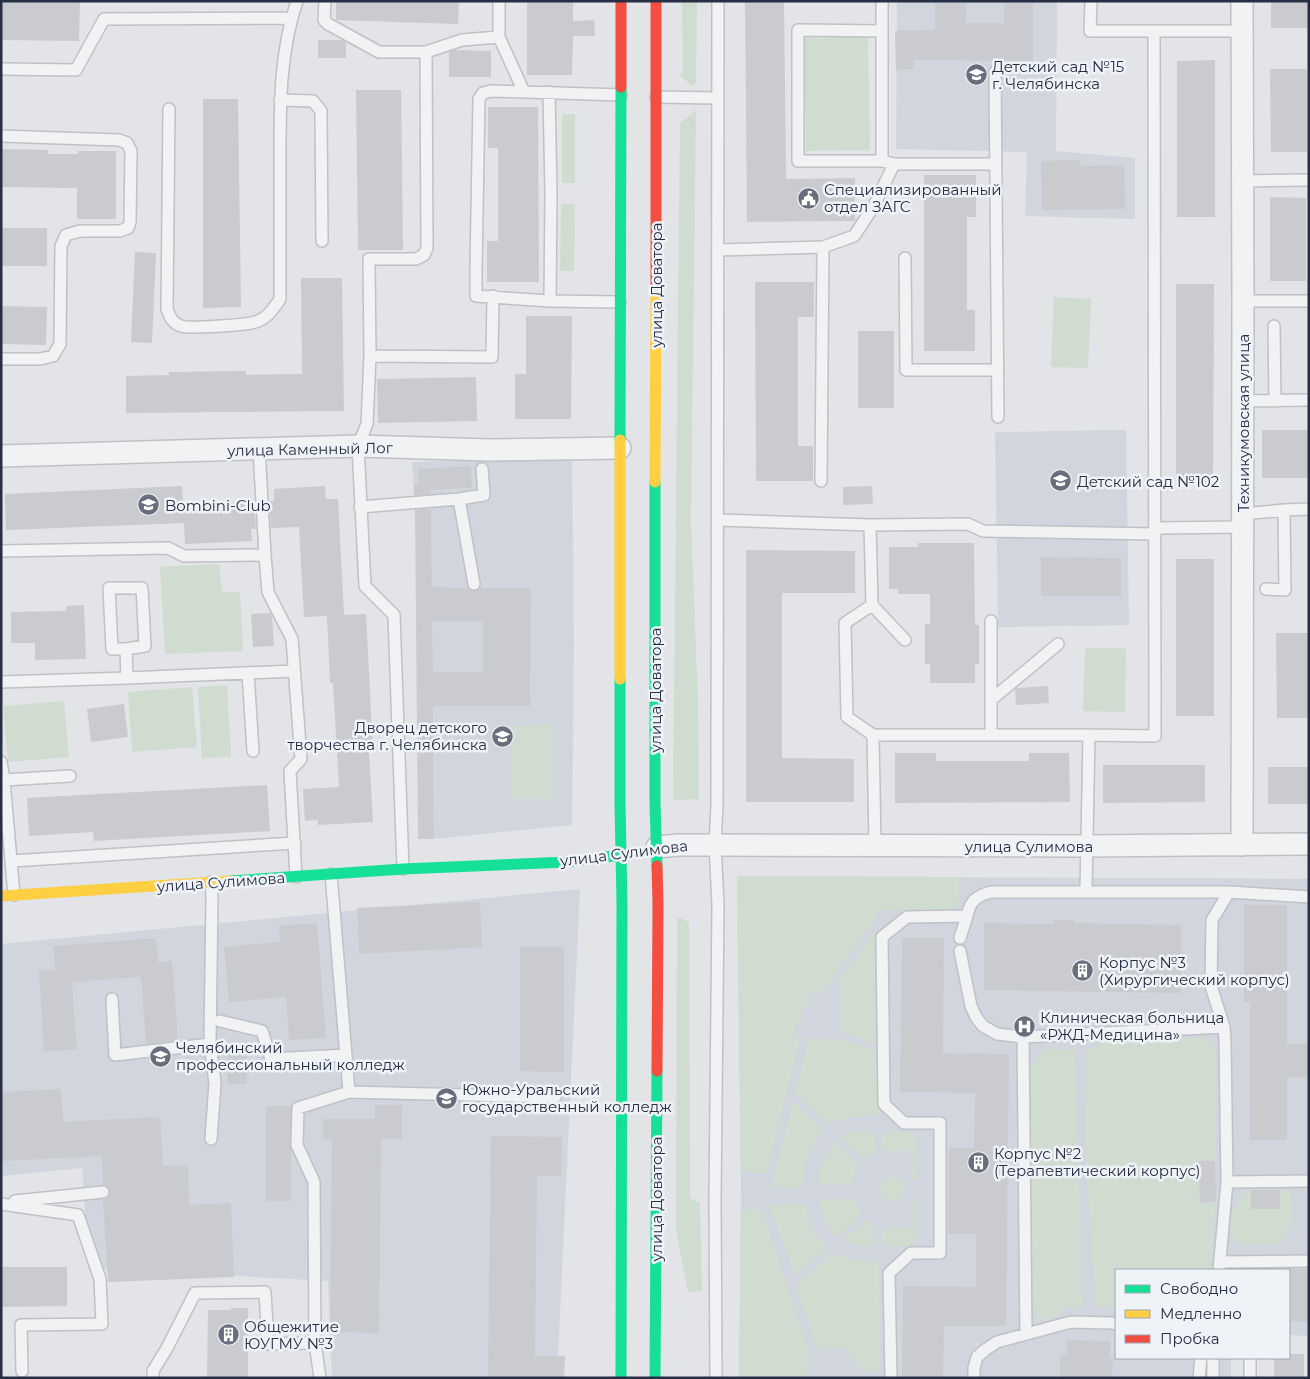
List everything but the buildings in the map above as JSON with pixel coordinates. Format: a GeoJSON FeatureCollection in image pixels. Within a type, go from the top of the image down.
{"type":"FeatureCollection","features":[{"type":"Feature","properties":{"kind":"main road"},"geometry":{"type":"LineString","coordinates":[[621,1],[620,448],[625,854],[622,904],[621,1378]]}},
{"type":"Feature","properties":{"kind":"main road","name":"улица Доватора"},"geometry":{"type":"LineString","coordinates":[[655,1378],[658,904],[652,848],[655,804],[656,1]]}},
{"type":"Feature","properties":{"kind":"main road","name":"улица Сулимова"},"geometry":{"type":"LineString","coordinates":[[1,896],[403,869],[567,862],[625,854]]}},
{"type":"Feature","properties":{"kind":"street","name":"Техникумовская улица"},"geometry":{"type":"LineString","coordinates":[[1242,1],[1242,845]]}},
{"type":"Feature","properties":{"kind":"street","name":"улица Каменный Лог"},"geometry":{"type":"LineString","coordinates":[[1,456],[358,446],[490,450],[620,448]]}},
{"type":"Feature","properties":{"kind":"street","name":"улица Сулимова"},"geometry":{"type":"LineString","coordinates":[[652,848],[716,844],[874,846],[1309,844]]}},
{"type":"Feature","properties":{"kind":"lane"},"geometry":{"type":"LineString","coordinates":[[169,109],[167,309],[171,320],[182,327],[224,326],[256,322],[271,312],[280,299],[280,100],[286,43],[297,1]]}},
{"type":"Feature","properties":{"kind":"lane"},"geometry":{"type":"LineString","coordinates":[[324,1],[324,20],[328,24],[379,52],[426,52],[462,40],[499,36]]}},
{"type":"Feature","properties":{"kind":"lane"},"geometry":{"type":"LineString","coordinates":[[499,1],[499,36],[524,92]]}},
{"type":"Feature","properties":{"kind":"lane"},"geometry":{"type":"LineString","coordinates":[[716,1378],[718,1]]}},
{"type":"Feature","properties":{"kind":"lane"},"geometry":{"type":"LineString","coordinates":[[882,1],[882,161]]}},
{"type":"Feature","properties":{"kind":"lane"},"geometry":{"type":"LineString","coordinates":[[1091,1],[1090,31],[1242,31]]}},
{"type":"Feature","properties":{"kind":"lane"},"geometry":{"type":"LineString","coordinates":[[1,69],[76,70],[104,19],[291,18]]}},
{"type":"Feature","properties":{"kind":"lane"},"geometry":{"type":"LineString","coordinates":[[882,31],[798,30],[798,161],[882,161],[894,164],[995,164]]}},
{"type":"Feature","properties":{"kind":"lane"},"geometry":{"type":"LineString","coordinates":[[872,605],[845,623],[847,717],[873,735],[1155,736],[1154,31]]}},
{"type":"Feature","properties":{"kind":"lane"},"geometry":{"type":"LineString","coordinates":[[403,869],[394,615],[365,586],[358,446],[367,424],[370,356],[369,259],[416,259],[424,255],[427,248],[426,52]]}},
{"type":"Feature","properties":{"kind":"lane"},"geometry":{"type":"LineString","coordinates":[[995,72],[998,417]]}},
{"type":"Feature","properties":{"kind":"lane"},"geometry":{"type":"LineString","coordinates":[[620,302],[476,296],[479,98],[483,93],[491,91],[621,95]]}},
{"type":"Feature","properties":{"kind":"lane"},"geometry":{"type":"LineString","coordinates":[[549,92],[551,194],[550,300]]}},
{"type":"Feature","properties":{"kind":"lane"},"geometry":{"type":"LineString","coordinates":[[656,97],[717,98]]}},
{"type":"Feature","properties":{"kind":"lane"},"geometry":{"type":"LineString","coordinates":[[280,100],[313,102],[321,111],[322,241]]}},
{"type":"Feature","properties":{"kind":"lane"},"geometry":{"type":"LineString","coordinates":[[1,136],[119,140],[127,143],[131,151],[130,222],[128,228],[120,231],[80,231],[66,235],[61,246],[60,344],[53,356],[40,359],[1,359]]}},
{"type":"Feature","properties":{"kind":"lane"},"geometry":{"type":"LineString","coordinates":[[718,250],[823,247],[854,236],[874,206],[894,164]]}},
{"type":"Feature","properties":{"kind":"lane"},"geometry":{"type":"LineString","coordinates":[[1242,180],[1309,180]]}},
{"type":"Feature","properties":{"kind":"lane"},"geometry":{"type":"LineString","coordinates":[[821,481],[823,247]]}},
{"type":"Feature","properties":{"kind":"lane"},"geometry":{"type":"LineString","coordinates":[[905,258],[906,370],[997,370]]}},
{"type":"Feature","properties":{"kind":"lane"},"geometry":{"type":"LineString","coordinates":[[370,356],[492,357],[493,296]]}},
{"type":"Feature","properties":{"kind":"lane"},"geometry":{"type":"LineString","coordinates":[[1243,301],[1309,301]]}},
{"type":"Feature","properties":{"kind":"lane"},"geometry":{"type":"LineString","coordinates":[[1274,326],[1275,400]]}},
{"type":"Feature","properties":{"kind":"lane"},"geometry":{"type":"LineString","coordinates":[[1243,401],[1309,400]]}},
{"type":"Feature","properties":{"kind":"lane"},"geometry":{"type":"LineString","coordinates":[[258,450],[268,592],[292,638],[301,759],[290,771],[296,877]]}},
{"type":"Feature","properties":{"kind":"lane"},"geometry":{"type":"LineString","coordinates":[[360,507],[459,499],[484,495],[482,469]]}},
{"type":"Feature","properties":{"kind":"lane"},"geometry":{"type":"LineString","coordinates":[[459,499],[474,584]]}},
{"type":"Feature","properties":{"kind":"lane"},"geometry":{"type":"LineString","coordinates":[[718,520],[870,524],[968,524],[983,531],[1155,531],[1243,521],[1284,510],[1309,510]]}},
{"type":"Feature","properties":{"kind":"lane"},"geometry":{"type":"LineString","coordinates":[[1266,590],[1285,590],[1284,510]]}},
{"type":"Feature","properties":{"kind":"lane"},"geometry":{"type":"LineString","coordinates":[[870,524],[872,605],[905,640]]}},
{"type":"Feature","properties":{"kind":"lane"},"geometry":{"type":"LineString","coordinates":[[1,551],[168,548],[184,556],[264,555]]}},
{"type":"Feature","properties":{"kind":"lane"},"geometry":{"type":"LineString","coordinates":[[109,588],[142,588],[145,646],[126,649],[112,648],[109,588]]}},
{"type":"Feature","properties":{"kind":"lane"},"geometry":{"type":"LineString","coordinates":[[991,620],[991,735]]}},
{"type":"Feature","properties":{"kind":"lane"},"geometry":{"type":"LineString","coordinates":[[991,700],[1058,644]]}},
{"type":"Feature","properties":{"kind":"lane"},"geometry":{"type":"LineString","coordinates":[[126,649],[127,678]]}},
{"type":"Feature","properties":{"kind":"lane"},"geometry":{"type":"LineString","coordinates":[[1,682],[294,670]]}},
{"type":"Feature","properties":{"kind":"lane"},"geometry":{"type":"LineString","coordinates":[[248,673],[253,751]]}},
{"type":"Feature","properties":{"kind":"lane"},"geometry":{"type":"LineString","coordinates":[[873,735],[874,846]]}},
{"type":"Feature","properties":{"kind":"lane"},"geometry":{"type":"LineString","coordinates":[[1086,891],[1089,735]]}},
{"type":"Feature","properties":{"kind":"lane"},"geometry":{"type":"LineString","coordinates":[[1,762],[14,895]]}},
{"type":"Feature","properties":{"kind":"lane"},"geometry":{"type":"LineString","coordinates":[[4,780],[70,776]]}},
{"type":"Feature","properties":{"kind":"lane"},"geometry":{"type":"LineString","coordinates":[[12,861],[295,843]]}},
{"type":"Feature","properties":{"kind":"lane"},"geometry":{"type":"LineString","coordinates":[[331,874],[349,1092]]}},
{"type":"Feature","properties":{"kind":"lane"},"geometry":{"type":"LineString","coordinates":[[211,882],[210,1044],[215,1083],[211,1139]]}},
{"type":"Feature","properties":{"kind":"lane"},"geometry":{"type":"LineString","coordinates":[[960,938],[969,905],[980,895],[991,892],[1229,892],[1309,897]]}},
{"type":"Feature","properties":{"kind":"lane"},"geometry":{"type":"LineString","coordinates":[[1229,892],[1212,920],[1211,986],[1224,1027],[1228,1182],[1219,1266],[1309,1261]]}},
{"type":"Feature","properties":{"kind":"lane"},"geometry":{"type":"LineString","coordinates":[[891,1378],[889,1273],[911,1253],[940,1253],[940,1123],[904,1123],[884,1104],[882,937],[907,917],[967,916]]}},
{"type":"Feature","properties":{"kind":"lane"},"geometry":{"type":"LineString","coordinates":[[960,951],[971,1006],[983,1026],[997,1034],[1023,1037],[1224,1027]]}},
{"type":"Feature","properties":{"kind":"lane"},"geometry":{"type":"LineString","coordinates":[[112,999],[115,1054],[210,1044]]}},
{"type":"Feature","properties":{"kind":"lane"},"geometry":{"type":"LineString","coordinates":[[220,1021],[262,1031],[271,1059],[346,1055]]}},
{"type":"Feature","properties":{"kind":"lane"},"geometry":{"type":"LineString","coordinates":[[1023,1037],[1026,1334]]}},
{"type":"Feature","properties":{"kind":"lane"},"geometry":{"type":"LineString","coordinates":[[320,1378],[315,1343],[314,1182],[297,1144],[298,1108],[349,1092],[555,1097]]}},
{"type":"Feature","properties":{"kind":"lane"},"geometry":{"type":"LineString","coordinates":[[1228,1182],[1309,1181]]}},
{"type":"Feature","properties":{"kind":"lane"},"geometry":{"type":"LineString","coordinates":[[1,1203],[103,1192]]}},
{"type":"Feature","properties":{"kind":"lane"},"geometry":{"type":"LineString","coordinates":[[1,1203],[78,1215],[100,1279],[102,1324],[21,1325],[22,1371]]}},
{"type":"Feature","properties":{"kind":"lane"},"geometry":{"type":"LineString","coordinates":[[153,1378],[153,1371],[195,1293],[265,1292],[268,1344],[315,1343]]}},
{"type":"Feature","properties":{"kind":"lane"},"geometry":{"type":"LineString","coordinates":[[974,1378],[977,1358],[984,1350],[997,1342],[1071,1322],[1115,1324]]}},
{"type":"Feature","properties":{"kind":"lane"},"geometry":{"type":"LineString","coordinates":[[1199,1378],[1201,1359]]}},
{"type":"Feature","properties":{"kind":"lane"},"geometry":{"type":"LineString","coordinates":[[1213,1359],[1213,1378]]}},
{"type":"Feature","properties":{"kind":"lane"},"geometry":{"type":"LineString","coordinates":[[1250,1359],[1250,1378]]}},
{"type":"Feature","properties":{"kind":"shaded area"},"geometry":{"type":"Polygon","coordinates":[[[682,1],[697,1],[696,83],[692,86],[679,74],[683,73],[682,1]]]}},
{"type":"Feature","properties":{"kind":"shaded area","name":"Детский сад №15 г. Челябинска"},"geometry":{"type":"Polygon","coordinates":[[[897,1],[1057,1],[1056,151],[1135,158],[1135,219],[1025,216],[1027,152],[896,149],[897,1]]]}},
{"type":"Feature","properties":{"kind":"shaded area"},"geometry":{"type":"Polygon","coordinates":[[[868,37],[870,150],[806,151],[804,38],[868,37]]]}},
{"type":"Feature","properties":{"kind":"shaded area"},"geometry":{"type":"Polygon","coordinates":[[[696,110],[691,521],[698,704],[699,799],[673,800],[680,123],[696,110]]]}},
{"type":"Feature","properties":{"kind":"shaded area"},"geometry":{"type":"Polygon","coordinates":[[[562,114],[575,114],[575,183],[562,183],[562,114]]]}},
{"type":"Feature","properties":{"kind":"shaded area"},"geometry":{"type":"Polygon","coordinates":[[[561,204],[575,204],[574,271],[560,271],[561,204]]]}},
{"type":"Feature","properties":{"kind":"shaded area"},"geometry":{"type":"Polygon","coordinates":[[[1054,297],[1091,299],[1088,368],[1051,367],[1054,297]]]}},
{"type":"Feature","properties":{"kind":"shaded area","name":"Детский сад №102"},"geometry":{"type":"Polygon","coordinates":[[[1126,430],[1129,625],[998,627],[995,432],[1126,430]]]}},
{"type":"Feature","properties":{"kind":"shaded area","name":"Дворец детского творчества г. Челябинска"},"geometry":{"type":"Polygon","coordinates":[[[572,457],[574,647],[572,825],[434,839],[431,513],[415,513],[412,462],[572,457]]]}},
{"type":"Feature","properties":{"kind":"shaded area"},"geometry":{"type":"Polygon","coordinates":[[[219,564],[222,592],[240,592],[243,651],[165,654],[160,567],[219,564]]]}},
{"type":"Feature","properties":{"kind":"shaded area"},"geometry":{"type":"Polygon","coordinates":[[[1085,648],[1126,648],[1125,712],[1083,711],[1085,648]]]}},
{"type":"Feature","properties":{"kind":"shaded area"},"geometry":{"type":"Polygon","coordinates":[[[227,685],[231,757],[202,758],[198,687],[227,685]]]}},
{"type":"Feature","properties":{"kind":"shaded area"},"geometry":{"type":"Polygon","coordinates":[[[192,687],[197,747],[132,752],[128,692],[192,687]]]}},
{"type":"Feature","properties":{"kind":"shaded area"},"geometry":{"type":"Polygon","coordinates":[[[64,701],[69,757],[8,762],[3,706],[64,701]]]}},
{"type":"Feature","properties":{"kind":"shaded area"},"geometry":{"type":"Polygon","coordinates":[[[553,725],[554,799],[512,799],[511,726],[553,725]]]}},
{"type":"Feature","properties":{"kind":"shaded area","name":"Клиническая больница «РЖД-Медицина»"},"geometry":{"type":"Polygon","coordinates":[[[737,876],[1309,879],[1309,1336],[1290,1335],[1290,1269],[1115,1269],[1115,1359],[1231,1359],[1231,1378],[739,1378],[741,1198],[737,876]]]}},
{"type":"Feature","properties":{"kind":"shaded area"},"geometry":{"type":"Polygon","coordinates":[[[737,876],[959,877],[958,900],[953,908],[948,911],[876,910],[876,917],[822,992],[809,992],[809,1007],[802,1008],[802,1023],[795,1023],[795,1036],[801,1036],[766,1173],[741,1173],[737,876]]]}},
{"type":"Feature","properties":{"kind":"shaded area"},"geometry":{"type":"Polygon","coordinates":[[[580,889],[557,1378],[332,1378],[328,1281],[89,1268],[82,1168],[1,1176],[1,944],[580,889]]]}},
{"type":"Feature","properties":{"kind":"shaded area"},"geometry":{"type":"Polygon","coordinates":[[[677,917],[689,922],[690,1198],[700,1203],[702,1291],[688,1292],[676,1231],[677,917]]]}},
{"type":"Feature","properties":{"kind":"shaded area"},"geometry":{"type":"Polygon","coordinates":[[[875,932],[876,1044],[839,1031],[840,978],[875,932]]]}},
{"type":"Feature","properties":{"kind":"shaded area"},"geometry":{"type":"Polygon","coordinates":[[[809,1037],[840,1040],[877,1051],[878,1115],[849,1117],[828,1124],[795,1094],[809,1037]]]}},
{"type":"Feature","properties":{"kind":"shaded area"},"geometry":{"type":"Polygon","coordinates":[[[1204,1037],[1216,1049],[1216,1159],[1198,1160],[1199,1204],[1215,1204],[1211,1269],[1115,1269],[1115,1307],[1095,1307],[1085,1141],[1086,1050],[1092,1050],[1102,1040],[1204,1037]]]}},
{"type":"Feature","properties":{"kind":"shaded area"},"geometry":{"type":"Polygon","coordinates":[[[1042,1050],[1075,1050],[1083,1307],[1062,1308],[1062,1315],[1041,1319],[1036,1318],[1032,1312],[1029,1069],[1042,1050]]]}},
{"type":"Feature","properties":{"kind":"shaded area"},"geometry":{"type":"Polygon","coordinates":[[[793,1102],[823,1131],[813,1144],[807,1157],[804,1171],[804,1187],[770,1189],[793,1102]]]}},
{"type":"Feature","properties":{"kind":"shaded area"},"geometry":{"type":"Polygon","coordinates":[[[854,1131],[875,1132],[876,1152],[869,1154],[864,1159],[840,1137],[854,1131]]]}},
{"type":"Feature","properties":{"kind":"shaded area"},"geometry":{"type":"Polygon","coordinates":[[[881,1132],[902,1132],[913,1135],[917,1146],[917,1180],[911,1180],[911,1151],[881,1151],[881,1132]]]}},
{"type":"Feature","properties":{"kind":"shaded area"},"geometry":{"type":"Polygon","coordinates":[[[835,1142],[859,1165],[854,1173],[852,1183],[819,1185],[822,1162],[835,1142]]]}},
{"type":"Feature","properties":{"kind":"shaded area"},"geometry":{"type":"Polygon","coordinates":[[[892,1177],[897,1178],[903,1184],[903,1194],[897,1200],[892,1201],[887,1200],[881,1194],[880,1189],[881,1184],[887,1178],[892,1177]]]}},
{"type":"Feature","properties":{"kind":"shaded area"},"geometry":{"type":"Polygon","coordinates":[[[1251,1190],[1251,1209],[1280,1190],[1289,1192],[1291,1195],[1293,1223],[1283,1239],[1275,1245],[1241,1246],[1233,1237],[1230,1224],[1233,1210],[1241,1198],[1251,1190]]]}},
{"type":"Feature","properties":{"kind":"shaded area"},"geometry":{"type":"Polygon","coordinates":[[[853,1198],[861,1214],[836,1238],[825,1221],[819,1200],[853,1198]]]}},
{"type":"Feature","properties":{"kind":"shaded area"},"geometry":{"type":"Polygon","coordinates":[[[910,1199],[918,1199],[918,1237],[915,1243],[910,1246],[881,1246],[881,1228],[911,1227],[910,1199]]]}},
{"type":"Feature","properties":{"kind":"shaded area"},"geometry":{"type":"Polygon","coordinates":[[[804,1203],[811,1229],[826,1248],[795,1277],[769,1205],[804,1203]]]}},
{"type":"Feature","properties":{"kind":"shaded area"},"geometry":{"type":"Polygon","coordinates":[[[762,1209],[811,1359],[805,1374],[806,1378],[739,1378],[741,1210],[762,1209]]]}},
{"type":"Feature","properties":{"kind":"shaded area"},"geometry":{"type":"Polygon","coordinates":[[[866,1220],[874,1226],[874,1246],[859,1246],[843,1241],[866,1220]]]}},
{"type":"Feature","properties":{"kind":"shaded area"},"geometry":{"type":"Polygon","coordinates":[[[832,1253],[852,1260],[879,1263],[880,1371],[859,1371],[853,1357],[838,1348],[825,1349],[818,1352],[796,1286],[832,1253]]]}},
{"type":"Feature","properties":{"kind":"traffic: fast"},"geometry":{"type":"LineString","coordinates":[[620,440],[621,87]]}},
{"type":"Feature","properties":{"kind":"traffic: fast"},"geometry":{"type":"LineString","coordinates":[[655,482],[655,804],[657,866]]}},
{"type":"Feature","properties":{"kind":"traffic: fast"},"geometry":{"type":"LineString","coordinates":[[620,679],[622,903],[621,1378]]}},
{"type":"Feature","properties":{"kind":"traffic: fast"},"geometry":{"type":"LineString","coordinates":[[230,881],[403,869],[567,862],[621,855]]}},
{"type":"Feature","properties":{"kind":"traffic: fast"},"geometry":{"type":"LineString","coordinates":[[655,1378],[657,1071]]}},
{"type":"Feature","properties":{"kind":"traffic: slow"},"geometry":{"type":"LineString","coordinates":[[655,482],[656,285]]}},
{"type":"Feature","properties":{"kind":"traffic: slow"},"geometry":{"type":"LineString","coordinates":[[620,440],[620,679]]}},
{"type":"Feature","properties":{"kind":"traffic: slow"},"geometry":{"type":"LineString","coordinates":[[1,896],[230,881]]}},
{"type":"Feature","properties":{"kind":"traffic: jam"},"geometry":{"type":"LineString","coordinates":[[621,1],[621,87]]}},
{"type":"Feature","properties":{"kind":"traffic: jam"},"geometry":{"type":"LineString","coordinates":[[656,1],[656,285]]}},
{"type":"Feature","properties":{"kind":"traffic: jam"},"geometry":{"type":"LineString","coordinates":[[657,866],[657,1071]]}},
{"type":"Feature","properties":{"kind":"place","name":"Детский сад №15 г. Челябинска"},"geometry":{"type":"Point","coordinates":[976,75]}},
{"type":"Feature","properties":{"kind":"place","name":"Специализированный отдел ЗАГС"},"geometry":{"type":"Point","coordinates":[808,198]}},
{"type":"Feature","properties":{"kind":"place","name":"Детский сад №102"},"geometry":{"type":"Point","coordinates":[1061,481]}},
{"type":"Feature","properties":{"kind":"place","name":"Bombini-Club"},"geometry":{"type":"Point","coordinates":[149,505]}},
{"type":"Feature","properties":{"kind":"place","name":"Дворец детского творчества г. Челябинска"},"geometry":{"type":"Point","coordinates":[503,736]}},
{"type":"Feature","properties":{"kind":"place","name":"Корпус №3 (Хирургический корпус)"},"geometry":{"type":"Point","coordinates":[1083,971]}},
{"type":"Feature","properties":{"kind":"place","name":"Клиническая больница «РЖД-Медицина»"},"geometry":{"type":"Point","coordinates":[1024,1026]}},
{"type":"Feature","properties":{"kind":"place","name":"Челябинский профессиональный колледж"},"geometry":{"type":"Point","coordinates":[160,1056]}},
{"type":"Feature","properties":{"kind":"place","name":"Южно-Уральский государственный колледж"},"geometry":{"type":"Point","coordinates":[446,1098]}},
{"type":"Feature","properties":{"kind":"place","name":"Корпус №2 (Терапевтический корпус)"},"geometry":{"type":"Point","coordinates":[978,1162]}},
{"type":"Feature","properties":{"kind":"place","name":"Общежитие ЮУГМУ №3"},"geometry":{"type":"Point","coordinates":[228,1335]}}]}
